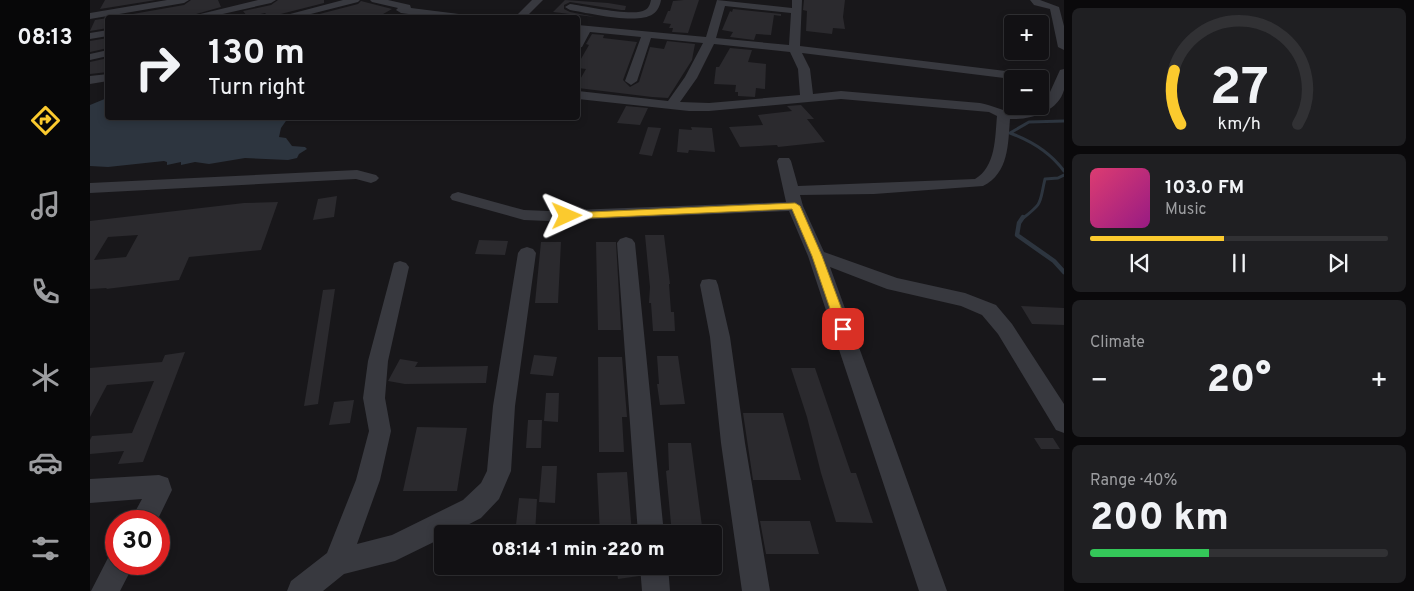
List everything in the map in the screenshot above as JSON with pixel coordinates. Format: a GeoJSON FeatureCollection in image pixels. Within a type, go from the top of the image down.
{"type":"FeatureCollection","features":[{"type":"Feature","properties":{"kind":"street"},"geometry":{"type":"LineString","coordinates":[[90,16],[184,0]]}},
{"type":"Feature","properties":{"kind":"street"},"geometry":{"type":"LineString","coordinates":[[203,15],[271,0]]}},
{"type":"Feature","properties":{"kind":"street"},"geometry":{"type":"LineString","coordinates":[[290,15],[355,0]]}},
{"type":"Feature","properties":{"kind":"street"},"geometry":{"type":"LineString","coordinates":[[375,0],[441,15]]}},
{"type":"Feature","properties":{"kind":"street"},"geometry":{"type":"LineString","coordinates":[[394,15],[422,0]]}},
{"type":"Feature","properties":{"kind":"street"},"geometry":{"type":"LineString","coordinates":[[522,15],[538,0]]}},
{"type":"Feature","properties":{"kind":"street"},"geometry":{"type":"LineString","coordinates":[[570,7],[642,14],[649,12],[655,6],[656,0]]}},
{"type":"Feature","properties":{"kind":"street"},"geometry":{"type":"LineString","coordinates":[[1035,0],[1037,3],[1055,3],[1064,47]]}},
{"type":"Feature","properties":{"kind":"street"},"geometry":{"type":"LineString","coordinates":[[671,105],[691,78],[710,41],[722,1],[796,5],[794,49],[804,70],[807,98]]}},
{"type":"Feature","properties":{"kind":"street"},"geometry":{"type":"LineString","coordinates":[[582,28],[794,49],[1004,75]]}},
{"type":"Feature","properties":{"kind":"street"},"geometry":{"type":"LineString","coordinates":[[90,36],[105,34]]}},
{"type":"Feature","properties":{"kind":"street"},"geometry":{"type":"LineString","coordinates":[[631,81],[648,34]]}},
{"type":"Feature","properties":{"kind":"street"},"geometry":{"type":"LineString","coordinates":[[90,57],[105,54]]}},
{"type":"Feature","properties":{"kind":"street"},"geometry":{"type":"LineString","coordinates":[[1049,78],[1063,77]]}},
{"type":"Feature","properties":{"kind":"street"},"geometry":{"type":"LineString","coordinates":[[1049,104],[1063,77]]}},
{"type":"Feature","properties":{"kind":"street"},"geometry":{"type":"LineString","coordinates":[[90,80],[105,78]]}},
{"type":"Feature","properties":{"kind":"street"},"geometry":{"type":"LineString","coordinates":[[458,198],[518,214],[548,216],[978,183],[987,180],[993,174],[998,157],[1004,115],[994,109],[980,106],[841,95],[709,108],[580,95]]}},
{"type":"Feature","properties":{"kind":"street"},"geometry":{"type":"LineString","coordinates":[[784,161],[794,198],[817,256],[933,591]]}},
{"type":"Feature","properties":{"kind":"street"},"geometry":{"type":"LineString","coordinates":[[90,188],[357,174],[371,178]]}},
{"type":"Feature","properties":{"kind":"street"},"geometry":{"type":"LineString","coordinates":[[626,243],[650,525]]}},
{"type":"Feature","properties":{"kind":"street"},"geometry":{"type":"LineString","coordinates":[[301,591],[337,562],[395,548],[472,509],[490,491],[499,471],[504,406],[527,253]]}},
{"type":"Feature","properties":{"kind":"street"},"geometry":{"type":"LineString","coordinates":[[817,256],[894,284],[965,300],[989,310],[1005,329],[1064,423]]}},
{"type":"Feature","properties":{"kind":"street"},"geometry":{"type":"LineString","coordinates":[[337,562],[368,480],[380,431],[374,398],[378,361],[400,267]]}},
{"type":"Feature","properties":{"kind":"street"},"geometry":{"type":"LineString","coordinates":[[709,285],[720,337],[733,443],[756,591]]}},
{"type":"Feature","properties":{"kind":"street"},"geometry":{"type":"LineString","coordinates":[[90,491],[159,486],[160,490],[149,510]]}},
{"type":"Feature","properties":{"kind":"street"},"geometry":{"type":"LineString","coordinates":[[105,591],[114,575]]}},
{"type":"Feature","properties":{"kind":"street"},"geometry":{"type":"LineString","coordinates":[[655,575],[656,591]]}},
{"type":"Feature","properties":{"kind":"shaded area"},"geometry":{"type":"Polygon","coordinates":[[[105,99],[105,120],[287,120],[281,128],[279,137],[286,138],[292,146],[305,147],[307,149],[299,154],[297,158],[288,160],[245,158],[209,164],[195,162],[181,165],[181,162],[167,165],[167,162],[164,161],[108,167],[90,166],[90,105],[105,99]]]}},
{"type":"Feature","properties":{"kind":"building"},"geometry":{"type":"Polygon","coordinates":[[[105,0],[156,0],[100,9],[105,0]]]}},
{"type":"Feature","properties":{"kind":"building"},"geometry":{"type":"Polygon","coordinates":[[[191,0],[218,0],[221,7],[193,15],[127,15],[184,5],[191,0]]]}},
{"type":"Feature","properties":{"kind":"building"},"geometry":{"type":"Polygon","coordinates":[[[278,0],[324,0],[324,3],[277,15],[267,15],[265,13],[246,15],[243,11],[271,5],[278,0]]]}},
{"type":"Feature","properties":{"kind":"building"},"geometry":{"type":"Polygon","coordinates":[[[565,0],[626,6],[625,10],[621,10],[570,2],[564,5],[564,9],[595,17],[553,12],[565,0]]]}},
{"type":"Feature","properties":{"kind":"building"},"geometry":{"type":"Polygon","coordinates":[[[699,0],[688,33],[672,32],[673,28],[669,28],[671,24],[663,23],[673,1],[699,0]]]}},
{"type":"Feature","properties":{"kind":"building"},"geometry":{"type":"Polygon","coordinates":[[[804,0],[845,0],[843,17],[845,29],[833,28],[832,34],[806,31],[807,11],[803,10],[804,0]]]}},
{"type":"Feature","properties":{"kind":"building"},"geometry":{"type":"Polygon","coordinates":[[[361,1],[392,9],[381,15],[316,15],[358,4],[361,1]]]}},
{"type":"Feature","properties":{"kind":"building"},"geometry":{"type":"Polygon","coordinates":[[[733,9],[781,14],[781,16],[774,15],[771,35],[756,34],[754,40],[730,37],[733,32],[722,30],[730,11],[732,12],[733,9]]]}},
{"type":"Feature","properties":{"kind":"building"},"geometry":{"type":"Polygon","coordinates":[[[105,18],[105,28],[90,31],[95,20],[105,18]]]}},
{"type":"Feature","properties":{"kind":"building"},"geometry":{"type":"Polygon","coordinates":[[[592,34],[604,35],[603,38],[637,42],[623,80],[630,87],[639,82],[650,47],[664,49],[667,41],[695,44],[692,60],[668,98],[580,88],[580,80],[586,69],[580,68],[580,61],[589,45],[586,44],[592,34]]]}},
{"type":"Feature","properties":{"kind":"building"},"geometry":{"type":"Polygon","coordinates":[[[105,38],[105,49],[90,52],[90,41],[105,38]]]}},
{"type":"Feature","properties":{"kind":"building"},"geometry":{"type":"Polygon","coordinates":[[[730,48],[752,50],[748,62],[766,64],[765,89],[756,88],[755,97],[738,96],[738,92],[735,92],[736,85],[714,84],[716,67],[719,67],[730,48]]]}},
{"type":"Feature","properties":{"kind":"building"},"geometry":{"type":"Polygon","coordinates":[[[105,59],[105,72],[90,74],[90,62],[105,59]]]}},
{"type":"Feature","properties":{"kind":"building"},"geometry":{"type":"Polygon","coordinates":[[[801,105],[814,119],[807,119],[825,142],[778,147],[777,145],[740,147],[729,127],[763,125],[758,115],[792,111],[787,106],[801,105]]]}},
{"type":"Feature","properties":{"kind":"building"},"geometry":{"type":"Polygon","coordinates":[[[626,106],[648,108],[640,125],[617,123],[626,106]]]}},
{"type":"Feature","properties":{"kind":"building"},"geometry":{"type":"Polygon","coordinates":[[[648,127],[661,128],[652,156],[639,154],[648,127]]]}},
{"type":"Feature","properties":{"kind":"building"},"geometry":{"type":"Polygon","coordinates":[[[691,127],[712,128],[715,152],[689,150],[688,153],[677,152],[679,129],[692,130],[691,127]]]}},
{"type":"Feature","properties":{"kind":"building"},"geometry":{"type":"Polygon","coordinates":[[[337,196],[334,217],[313,220],[318,199],[337,196]]]}},
{"type":"Feature","properties":{"kind":"building"},"geometry":{"type":"Polygon","coordinates":[[[278,202],[261,250],[189,257],[179,280],[106,289],[90,289],[90,221],[244,203],[278,202]],[[138,235],[108,237],[94,260],[126,257],[138,235]]]}},
{"type":"Feature","properties":{"kind":"building"},"geometry":{"type":"Polygon","coordinates":[[[645,235],[664,235],[670,284],[671,312],[674,312],[675,331],[653,331],[651,303],[649,303],[650,287],[645,235]]]}},
{"type":"Feature","properties":{"kind":"building"},"geometry":{"type":"Polygon","coordinates":[[[479,240],[508,241],[505,255],[475,254],[479,240]]]}},
{"type":"Feature","properties":{"kind":"building"},"geometry":{"type":"Polygon","coordinates":[[[541,242],[561,242],[558,303],[535,303],[541,242]]]}},
{"type":"Feature","properties":{"kind":"building"},"geometry":{"type":"Polygon","coordinates":[[[596,242],[616,242],[621,330],[598,330],[596,242]]]}},
{"type":"Feature","properties":{"kind":"building"},"geometry":{"type":"Polygon","coordinates":[[[335,289],[318,404],[304,406],[323,290],[335,289]]]}},
{"type":"Feature","properties":{"kind":"building"},"geometry":{"type":"Polygon","coordinates":[[[1021,306],[1064,308],[1064,325],[1032,324],[1021,306]]]}},
{"type":"Feature","properties":{"kind":"building"},"geometry":{"type":"Polygon","coordinates":[[[185,352],[143,462],[118,464],[124,451],[90,454],[90,440],[92,436],[132,433],[154,381],[107,385],[90,417],[90,368],[162,362],[165,355],[185,352]]]}},
{"type":"Feature","properties":{"kind":"building"},"geometry":{"type":"Polygon","coordinates":[[[534,355],[557,357],[553,376],[530,374],[534,355]]]}},
{"type":"Feature","properties":{"kind":"building"},"geometry":{"type":"Polygon","coordinates":[[[657,356],[678,356],[685,404],[660,405],[657,384],[659,384],[657,356]]]}},
{"type":"Feature","properties":{"kind":"building"},"geometry":{"type":"Polygon","coordinates":[[[598,357],[622,357],[627,417],[622,417],[624,452],[599,452],[598,357]]]}},
{"type":"Feature","properties":{"kind":"building"},"geometry":{"type":"Polygon","coordinates":[[[400,359],[418,362],[415,367],[488,366],[486,383],[405,384],[388,381],[400,359]]]}},
{"type":"Feature","properties":{"kind":"building"},"geometry":{"type":"Polygon","coordinates":[[[791,368],[815,368],[851,473],[856,473],[873,523],[836,522],[807,417],[791,368]]]}},
{"type":"Feature","properties":{"kind":"building"},"geometry":{"type":"Polygon","coordinates":[[[546,393],[559,393],[558,422],[544,421],[546,393]]]}},
{"type":"Feature","properties":{"kind":"building"},"geometry":{"type":"Polygon","coordinates":[[[354,400],[350,423],[329,425],[334,402],[354,400]]]}},
{"type":"Feature","properties":{"kind":"building"},"geometry":{"type":"Polygon","coordinates":[[[743,413],[783,413],[801,480],[753,480],[743,413]]]}},
{"type":"Feature","properties":{"kind":"building"},"geometry":{"type":"Polygon","coordinates":[[[528,420],[542,420],[541,448],[526,448],[528,420]]]}},
{"type":"Feature","properties":{"kind":"building"},"geometry":{"type":"Polygon","coordinates":[[[417,427],[467,428],[457,491],[403,491],[417,427]]]}},
{"type":"Feature","properties":{"kind":"building"},"geometry":{"type":"Polygon","coordinates":[[[1034,438],[1053,438],[1060,449],[1041,449],[1034,438]]]}},
{"type":"Feature","properties":{"kind":"building"},"geometry":{"type":"Polygon","coordinates":[[[668,443],[691,443],[702,525],[671,525],[666,471],[669,470],[668,443]]]}},
{"type":"Feature","properties":{"kind":"building"},"geometry":{"type":"Polygon","coordinates":[[[542,466],[557,466],[555,503],[539,502],[542,466]]]}},
{"type":"Feature","properties":{"kind":"building"},"geometry":{"type":"Polygon","coordinates":[[[627,472],[631,525],[600,525],[597,473],[627,472]]]}},
{"type":"Feature","properties":{"kind":"building"},"geometry":{"type":"Polygon","coordinates":[[[519,498],[537,499],[536,525],[516,525],[519,498]]]}},
{"type":"Feature","properties":{"kind":"building"},"geometry":{"type":"Polygon","coordinates":[[[760,521],[810,521],[819,554],[766,554],[760,521]]]}},
{"type":"Feature","properties":{"kind":"building"},"geometry":{"type":"Polygon","coordinates":[[[617,575],[639,576],[618,579],[617,575]]]}},
{"type":"Feature","properties":{"kind":"waterway"},"geometry":{"type":"LineString","coordinates":[[1064,121],[1029,122],[1010,133],[1040,148],[1053,158],[1064,171]]}},
{"type":"Feature","properties":{"kind":"waterway"},"geometry":{"type":"LineString","coordinates":[[1022,219],[1040,202],[1045,179],[1058,178],[1064,175]]}},
{"type":"Feature","properties":{"kind":"waterway"},"geometry":{"type":"LineString","coordinates":[[1023,217],[1019,223],[1017,235],[1054,261],[1064,272]]}},
{"type":"Feature","properties":{"kind":"route"},"geometry":{"type":"LineString","coordinates":[[567,216],[795,206],[817,256],[843,329]]}}]}
